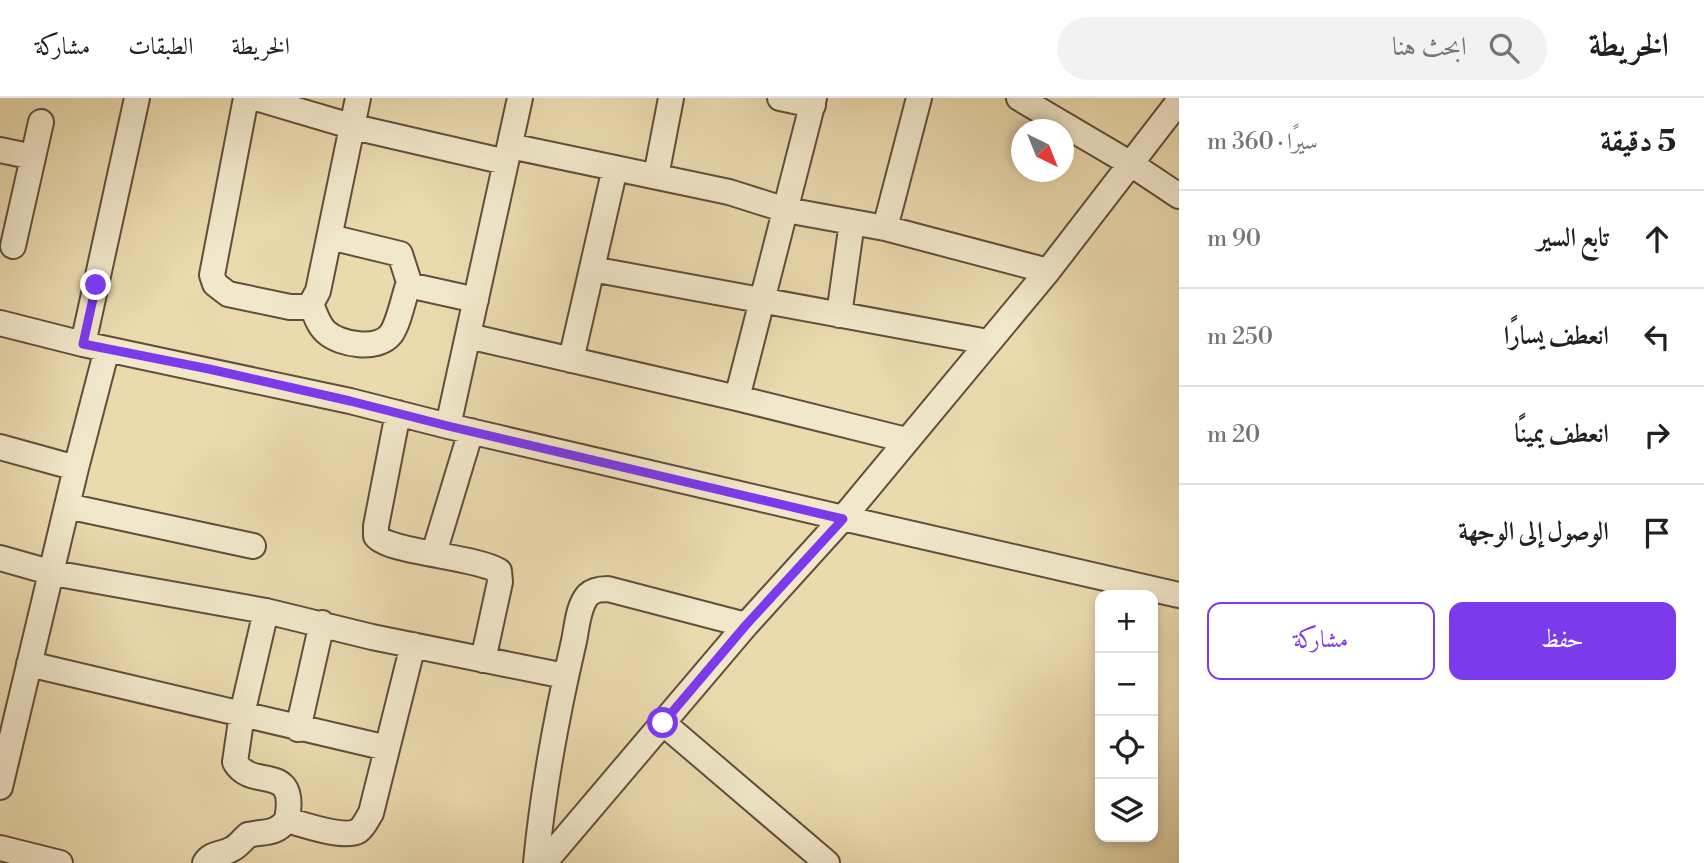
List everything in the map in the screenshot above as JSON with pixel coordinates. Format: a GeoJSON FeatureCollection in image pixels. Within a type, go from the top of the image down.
{"type":"FeatureCollection","features":[{"type":"Feature","properties":{"kind":"street"},"geometry":{"type":"LineString","coordinates":[[83,344],[137,98]]}},
{"type":"Feature","properties":{"kind":"street"},"geometry":{"type":"LineString","coordinates":[[246,98],[212,275],[215,284],[228,294],[298,308],[311,304],[318,291],[358,98]]}},
{"type":"Feature","properties":{"kind":"street"},"geometry":{"type":"LineString","coordinates":[[256,98],[354,127],[656,176],[729,192],[786,210],[885,228],[1048,271]]}},
{"type":"Feature","properties":{"kind":"street"},"geometry":{"type":"LineString","coordinates":[[434,554],[459,428],[468,336],[520,98]]}},
{"type":"Feature","properties":{"kind":"street"},"geometry":{"type":"LineString","coordinates":[[656,176],[671,98]]}},
{"type":"Feature","properties":{"kind":"street"},"geometry":{"type":"LineString","coordinates":[[737,398],[813,101],[780,98]]}},
{"type":"Feature","properties":{"kind":"street"},"geometry":{"type":"LineString","coordinates":[[885,228],[919,98]]}},
{"type":"Feature","properties":{"kind":"street"},"geometry":{"type":"LineString","coordinates":[[1019,98],[1131,164],[1179,196]]}},
{"type":"Feature","properties":{"kind":"street"},"geometry":{"type":"LineString","coordinates":[[544,863],[746,625],[843,519],[1048,271],[1179,102]]}},
{"type":"Feature","properties":{"kind":"street"},"geometry":{"type":"LineString","coordinates":[[13,246],[41,122]]}},
{"type":"Feature","properties":{"kind":"street"},"geometry":{"type":"LineString","coordinates":[[0,150],[33,157]]}},
{"type":"Feature","properties":{"kind":"street"},"geometry":{"type":"LineString","coordinates":[[571,360],[615,168]]}},
{"type":"Feature","properties":{"kind":"street"},"geometry":{"type":"LineString","coordinates":[[839,315],[852,222]]}},
{"type":"Feature","properties":{"kind":"street"},"geometry":{"type":"LineString","coordinates":[[330,237],[400,254],[409,282],[413,286],[476,300]]}},
{"type":"Feature","properties":{"kind":"street"},"geometry":{"type":"LineString","coordinates":[[592,269],[988,342]]}},
{"type":"Feature","properties":{"kind":"street"},"geometry":{"type":"LineString","coordinates":[[311,304],[324,331],[332,337],[367,346],[382,341],[392,333],[409,282]]}},
{"type":"Feature","properties":{"kind":"street"},"geometry":{"type":"LineString","coordinates":[[0,323],[83,344],[209,369],[843,519],[1179,594]]}},
{"type":"Feature","properties":{"kind":"street"},"geometry":{"type":"LineString","coordinates":[[468,336],[906,440]]}},
{"type":"Feature","properties":{"kind":"street"},"geometry":{"type":"LineString","coordinates":[[0,787],[4,750],[53,573],[76,468],[107,349]]}},
{"type":"Feature","properties":{"kind":"street"},"geometry":{"type":"LineString","coordinates":[[398,413],[376,536],[386,544],[499,571],[500,582],[482,660]]}},
{"type":"Feature","properties":{"kind":"street"},"geometry":{"type":"LineString","coordinates":[[0,447],[76,468]]}},
{"type":"Feature","properties":{"kind":"street"},"geometry":{"type":"LineString","coordinates":[[67,506],[253,546]]}},
{"type":"Feature","properties":{"kind":"street"},"geometry":{"type":"LineString","coordinates":[[0,558],[53,573],[266,611],[565,676]]}},
{"type":"Feature","properties":{"kind":"street"},"geometry":{"type":"LineString","coordinates":[[536,863],[544,797],[565,676],[581,609],[588,594],[608,589],[746,625]]}},
{"type":"Feature","properties":{"kind":"street"},"geometry":{"type":"LineString","coordinates":[[205,863],[212,856],[237,846],[248,835],[277,830],[286,820],[290,796],[283,785],[247,772],[236,765],[235,753],[242,714],[266,611]]}},
{"type":"Feature","properties":{"kind":"street"},"geometry":{"type":"LineString","coordinates":[[298,729],[322,623]]}},
{"type":"Feature","properties":{"kind":"street"},"geometry":{"type":"LineString","coordinates":[[286,820],[341,833],[359,831],[371,813],[413,645]]}},
{"type":"Feature","properties":{"kind":"street"},"geometry":{"type":"LineString","coordinates":[[29,664],[387,748]]}},
{"type":"Feature","properties":{"kind":"street"},"geometry":{"type":"LineString","coordinates":[[663,723],[827,863]]}},
{"type":"Feature","properties":{"kind":"street"},"geometry":{"type":"LineString","coordinates":[[0,848],[60,863]]}},
{"type":"Feature","properties":{"kind":"route"},"geometry":{"type":"LineString","coordinates":[[96,285],[83,344],[350,401],[843,519],[746,625],[663,723]]}}]}
